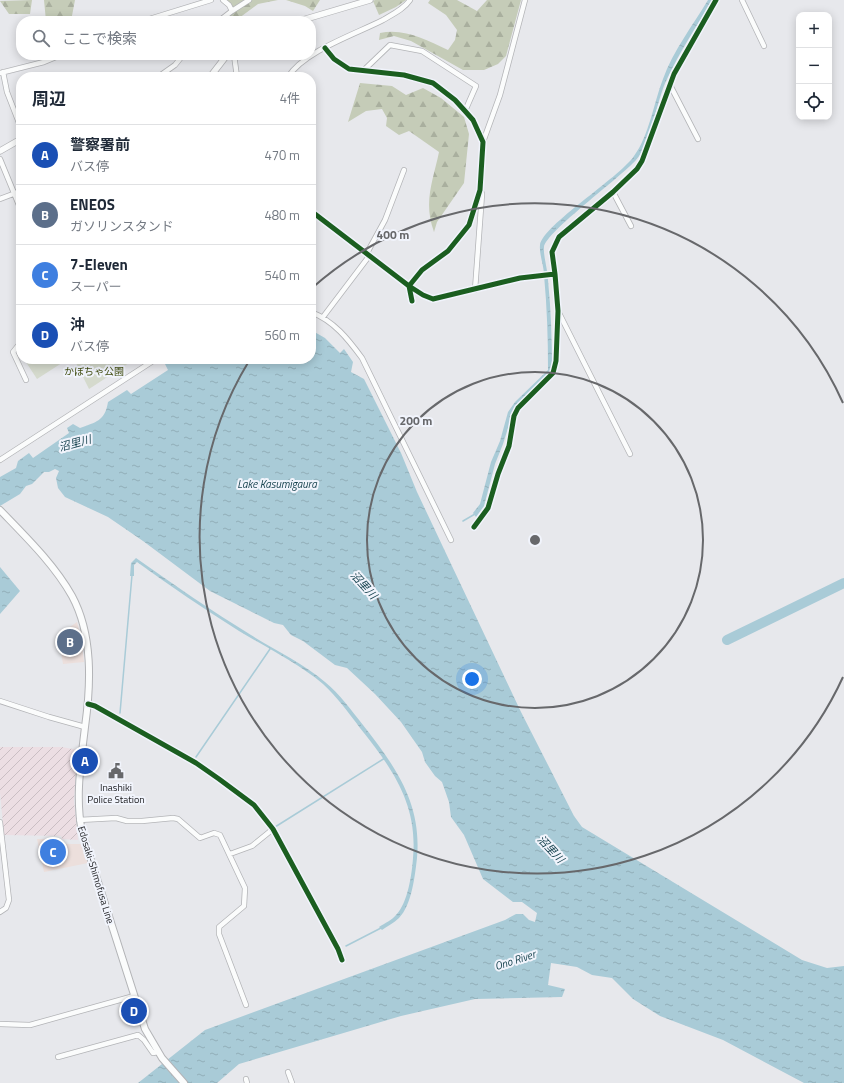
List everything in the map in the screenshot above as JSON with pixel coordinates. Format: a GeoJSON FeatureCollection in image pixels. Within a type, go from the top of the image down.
{"type":"FeatureCollection","features":[{"type":"Feature","properties":{"kind":"main road","name":"Edosaki-Shimofusa Line"},"geometry":{"type":"LineString","coordinates":[[0,510],[47,562],[73,598],[81,619],[86,645],[89,686],[79,780],[79,820],[90,860],[145,1028],[160,1055],[184,1083]]}},
{"type":"Feature","properties":{"kind":"street"},"geometry":{"type":"LineString","coordinates":[[159,16],[211,0]]}},
{"type":"Feature","properties":{"kind":"street"},"geometry":{"type":"LineString","coordinates":[[223,0],[229,5],[232,11]]}},
{"type":"Feature","properties":{"kind":"street"},"geometry":{"type":"LineString","coordinates":[[226,16],[249,0]]}},
{"type":"Feature","properties":{"kind":"street"},"geometry":{"type":"LineString","coordinates":[[316,16],[370,0]]}},
{"type":"Feature","properties":{"kind":"street"},"geometry":{"type":"LineString","coordinates":[[316,53],[391,15],[406,6],[410,0]]}},
{"type":"Feature","properties":{"kind":"street"},"geometry":{"type":"LineString","coordinates":[[409,286],[422,270],[448,251],[469,224],[480,186],[483,142],[500,95],[525,0]]}},
{"type":"Feature","properties":{"kind":"street"},"geometry":{"type":"LineString","coordinates":[[474,527],[488,508],[498,474],[509,446],[514,416],[518,408],[553,373],[556,361],[558,310],[552,252],[559,237],[613,192],[636,169],[642,160],[674,74],[716,0]]}},
{"type":"Feature","properties":{"kind":"street"},"geometry":{"type":"LineString","coordinates":[[742,0],[764,46]]}},
{"type":"Feature","properties":{"kind":"street"},"geometry":{"type":"LineString","coordinates":[[366,69],[390,45],[422,51],[476,86],[465,111]]}},
{"type":"Feature","properties":{"kind":"street"},"geometry":{"type":"LineString","coordinates":[[325,48],[334,59],[349,69],[366,69],[404,74],[433,83],[455,100],[473,120],[483,142]]}},
{"type":"Feature","properties":{"kind":"street"},"geometry":{"type":"LineString","coordinates":[[16,115],[1,73],[49,60]]}},
{"type":"Feature","properties":{"kind":"street"},"geometry":{"type":"LineString","coordinates":[[165,72],[179,60]]}},
{"type":"Feature","properties":{"kind":"street"},"geometry":{"type":"LineString","coordinates":[[214,72],[223,60]]}},
{"type":"Feature","properties":{"kind":"street"},"geometry":{"type":"LineString","coordinates":[[235,60],[236,72]]}},
{"type":"Feature","properties":{"kind":"street"},"geometry":{"type":"LineString","coordinates":[[292,72],[303,60]]}},
{"type":"Feature","properties":{"kind":"street"},"geometry":{"type":"LineString","coordinates":[[670,85],[698,139]]}},
{"type":"Feature","properties":{"kind":"street"},"geometry":{"type":"LineString","coordinates":[[0,151],[16,143]]}},
{"type":"Feature","properties":{"kind":"street"},"geometry":{"type":"LineString","coordinates":[[0,159],[16,198]]}},
{"type":"Feature","properties":{"kind":"street"},"geometry":{"type":"LineString","coordinates":[[323,317],[369,254],[385,220],[404,170]]}},
{"type":"Feature","properties":{"kind":"street"},"geometry":{"type":"LineString","coordinates":[[475,290],[482,194],[480,186]]}},
{"type":"Feature","properties":{"kind":"street"},"geometry":{"type":"LineString","coordinates":[[613,192],[631,226]]}},
{"type":"Feature","properties":{"kind":"street"},"geometry":{"type":"LineString","coordinates":[[0,199],[14,193]]}},
{"type":"Feature","properties":{"kind":"street"},"geometry":{"type":"LineString","coordinates":[[316,214],[409,286],[423,295],[434,299],[520,278],[555,274]]}},
{"type":"Feature","properties":{"kind":"street"},"geometry":{"type":"LineString","coordinates":[[409,286],[412,301]]}},
{"type":"Feature","properties":{"kind":"street"},"geometry":{"type":"LineString","coordinates":[[558,310],[630,454]]}},
{"type":"Feature","properties":{"kind":"street"},"geometry":{"type":"LineString","coordinates":[[316,314],[323,317],[346,336],[362,358],[451,540]]}},
{"type":"Feature","properties":{"kind":"street"},"geometry":{"type":"LineString","coordinates":[[16,348],[13,352],[16,358]]}},
{"type":"Feature","properties":{"kind":"street"},"geometry":{"type":"LineString","coordinates":[[19,364],[26,380]]}},
{"type":"Feature","properties":{"kind":"street"},"geometry":{"type":"LineString","coordinates":[[0,460],[148,364]]}},
{"type":"Feature","properties":{"kind":"street"},"geometry":{"type":"LineString","coordinates":[[0,701],[49,717],[85,726]]}},
{"type":"Feature","properties":{"kind":"street"},"geometry":{"type":"LineString","coordinates":[[88,704],[202,767],[254,804],[273,829],[338,949],[342,960]]}},
{"type":"Feature","properties":{"kind":"street"},"geometry":{"type":"LineString","coordinates":[[79,820],[116,818],[127,821],[142,821],[178,819],[200,838],[214,833],[220,835],[245,888],[244,906],[219,927],[219,934],[246,1006]]}},
{"type":"Feature","properties":{"kind":"street"},"geometry":{"type":"LineString","coordinates":[[0,822],[8,900],[6,908],[0,912]]}},
{"type":"Feature","properties":{"kind":"street"},"geometry":{"type":"LineString","coordinates":[[230,854],[252,846],[273,829]]}},
{"type":"Feature","properties":{"kind":"street"},"geometry":{"type":"LineString","coordinates":[[0,1024],[30,1025],[134,996]]}},
{"type":"Feature","properties":{"kind":"street"},"geometry":{"type":"LineString","coordinates":[[58,1057],[138,1035],[144,1040],[152,1053],[160,1055]]}},
{"type":"Feature","properties":{"kind":"street"},"geometry":{"type":"LineString","coordinates":[[288,1072],[292,1083]]}},
{"type":"Feature","properties":{"kind":"shaded area"},"geometry":{"type":"Polygon","coordinates":[[[77,622],[81,636],[84,662],[63,664],[58,635],[77,622]]]}},
{"type":"Feature","properties":{"kind":"shaded area"},"geometry":{"type":"Polygon","coordinates":[[[0,747],[62,747],[78,750],[74,801],[78,840],[62,839],[61,836],[4,835],[0,792],[0,747]]]}},
{"type":"Feature","properties":{"kind":"shaded area"},"geometry":{"type":"Polygon","coordinates":[[[37,839],[58,839],[59,844],[82,844],[88,863],[44,872],[37,839]]]}},
{"type":"Feature","properties":{"kind":"green space"},"geometry":{"type":"Polygon","coordinates":[[[32,0],[30,14],[9,14],[0,1],[32,0]]]}},
{"type":"Feature","properties":{"kind":"green space"},"geometry":{"type":"Polygon","coordinates":[[[44,0],[75,0],[72,16],[46,16],[44,0]]]}},
{"type":"Feature","properties":{"kind":"green space"},"geometry":{"type":"Polygon","coordinates":[[[223,0],[278,0],[258,4],[242,16],[224,16],[232,11],[223,0]]]}},
{"type":"Feature","properties":{"kind":"green space"},"geometry":{"type":"Polygon","coordinates":[[[286,0],[320,0],[313,11],[305,6],[286,0]]]}},
{"type":"Feature","properties":{"kind":"green space"},"geometry":{"type":"Polygon","coordinates":[[[406,0],[396,7],[379,15],[373,1],[406,0]]]}},
{"type":"Feature","properties":{"kind":"green space"},"geometry":{"type":"Polygon","coordinates":[[[430,0],[457,0],[477,11],[487,0],[521,0],[506,56],[498,64],[484,70],[463,70],[411,41],[394,36],[379,40],[380,33],[398,32],[432,42],[448,50],[455,40],[457,30],[446,15],[428,3],[430,0]]]}},
{"type":"Feature","properties":{"kind":"green space"},"geometry":{"type":"Polygon","coordinates":[[[360,83],[392,86],[406,95],[423,88],[441,98],[464,117],[469,134],[464,183],[437,222],[434,232],[429,211],[429,201],[439,152],[409,131],[399,135],[386,126],[387,118],[382,109],[366,111],[348,122],[360,83]]]}},
{"type":"Feature","properties":{"kind":"green space"},"geometry":{"type":"Polygon","coordinates":[[[27,364],[60,364],[37,379],[27,364]]]}},
{"type":"Feature","properties":{"kind":"green space","name":"かぼちゃ公園"},"geometry":{"type":"Polygon","coordinates":[[[76,364],[127,364],[89,389],[76,364]]]}},
{"type":"Feature","properties":{"kind":"water"},"geometry":{"type":"Polygon","coordinates":[[[708,0],[712,0],[683,49],[663,88],[650,133],[641,153],[628,168],[557,229],[544,247],[550,303],[552,371],[518,405],[512,415],[495,464],[484,506],[476,517],[473,513],[480,504],[491,462],[500,441],[508,412],[515,402],[548,370],[546,299],[544,271],[540,252],[540,245],[544,236],[567,214],[626,165],[634,156],[644,139],[667,69],[678,48],[708,0]]]}},
{"type":"Feature","properties":{"kind":"water","name":"Lake Kasumigaura"},"geometry":{"type":"Polygon","coordinates":[[[316,333],[325,338],[340,353],[344,349],[353,362],[351,372],[364,379],[401,453],[417,492],[521,712],[574,816],[582,827],[802,960],[827,968],[844,966],[844,1083],[804,1083],[723,1040],[660,1016],[633,999],[612,978],[592,975],[577,967],[551,963],[548,985],[565,989],[562,997],[475,999],[401,1016],[239,1064],[217,1083],[138,1083],[205,1030],[505,920],[516,914],[523,914],[529,920],[535,922],[537,913],[522,902],[513,902],[483,879],[464,835],[451,817],[449,802],[442,782],[435,776],[425,762],[422,752],[401,722],[375,694],[347,668],[335,665],[303,641],[291,635],[283,625],[274,623],[210,591],[108,517],[65,497],[58,488],[56,478],[59,471],[55,469],[49,472],[44,472],[32,484],[26,486],[20,494],[0,506],[0,477],[16,468],[18,461],[29,453],[33,458],[69,433],[67,428],[73,424],[80,428],[99,420],[105,413],[108,402],[127,390],[131,394],[168,370],[165,364],[316,364],[316,333]]]}},
{"type":"Feature","properties":{"kind":"water"},"geometry":{"type":"Polygon","coordinates":[[[136,558],[222,617],[317,675],[340,697],[386,755],[404,786],[411,803],[417,838],[417,858],[412,890],[407,906],[399,918],[382,930],[379,927],[394,917],[404,903],[409,888],[413,858],[411,821],[407,804],[392,772],[343,705],[323,684],[293,662],[239,631],[137,562],[134,565],[134,576],[130,576],[131,563],[136,558]]]}},
{"type":"Feature","properties":{"kind":"water"},"geometry":{"type":"Polygon","coordinates":[[[0,567],[20,591],[0,614],[0,567]]]}},
{"type":"Feature","properties":{"kind":"waterway"},"geometry":{"type":"LineString","coordinates":[[463,521],[475,514]]}},
{"type":"Feature","properties":{"kind":"waterway"},"geometry":{"type":"LineString","coordinates":[[120,713],[132,575]]}},
{"type":"Feature","properties":{"kind":"waterway"},"geometry":{"type":"LineString","coordinates":[[727,640],[844,583]]}},
{"type":"Feature","properties":{"kind":"waterway"},"geometry":{"type":"LineString","coordinates":[[196,757],[270,649]]}},
{"type":"Feature","properties":{"kind":"waterway"},"geometry":{"type":"LineString","coordinates":[[275,827],[385,758]]}},
{"type":"Feature","properties":{"kind":"waterway"},"geometry":{"type":"LineString","coordinates":[[346,946],[381,928]]}},
{"type":"Feature","properties":{"kind":"cycle path"},"geometry":{"type":"LineString","coordinates":[[555,274],[552,252],[559,237],[613,192],[637,169],[642,161],[674,74],[716,0]]}},
{"type":"Feature","properties":{"kind":"cycle path"},"geometry":{"type":"LineString","coordinates":[[325,48],[334,59],[349,69],[404,75],[433,83],[455,100],[473,120],[483,142],[480,190],[469,225],[448,251],[422,270],[409,286],[412,301]]}},
{"type":"Feature","properties":{"kind":"cycle path"},"geometry":{"type":"LineString","coordinates":[[316,215],[409,286],[423,295],[433,299],[520,278],[555,274],[558,311],[556,361],[553,373],[518,408],[514,416],[509,446],[498,474],[488,508],[474,527]]}},
{"type":"Feature","properties":{"kind":"cycle path"},"geometry":{"type":"LineString","coordinates":[[88,704],[95,706],[196,763],[254,805],[273,829],[338,949],[342,960]]}},
{"type":"Feature","properties":{"kind":"place","name":"ENEOS"},"geometry":{"type":"Point","coordinates":[70,642]}},
{"type":"Feature","properties":{"kind":"place","name":"警察署前"},"geometry":{"type":"Point","coordinates":[85,761]}},
{"type":"Feature","properties":{"kind":"place","name":"Inashiki Police Station"},"geometry":{"type":"Point","coordinates":[116,771]}},
{"type":"Feature","properties":{"kind":"place","name":"7-Eleven"},"geometry":{"type":"Point","coordinates":[53,852]}},
{"type":"Feature","properties":{"kind":"place","name":"沖"},"geometry":{"type":"Point","coordinates":[134,1011]}},
{"type":"Feature","properties":{"kind":"water label","name":"沼里川"},"geometry":{"type":"Point","coordinates":[75,443]}},
{"type":"Feature","properties":{"kind":"water label","name":"沼里川"},"geometry":{"type":"Point","coordinates":[364,585]}},
{"type":"Feature","properties":{"kind":"water label","name":"沼里川"},"geometry":{"type":"Point","coordinates":[551,849]}},
{"type":"Feature","properties":{"kind":"water label","name":"Ono River"},"geometry":{"type":"Point","coordinates":[515,960]}}]}
